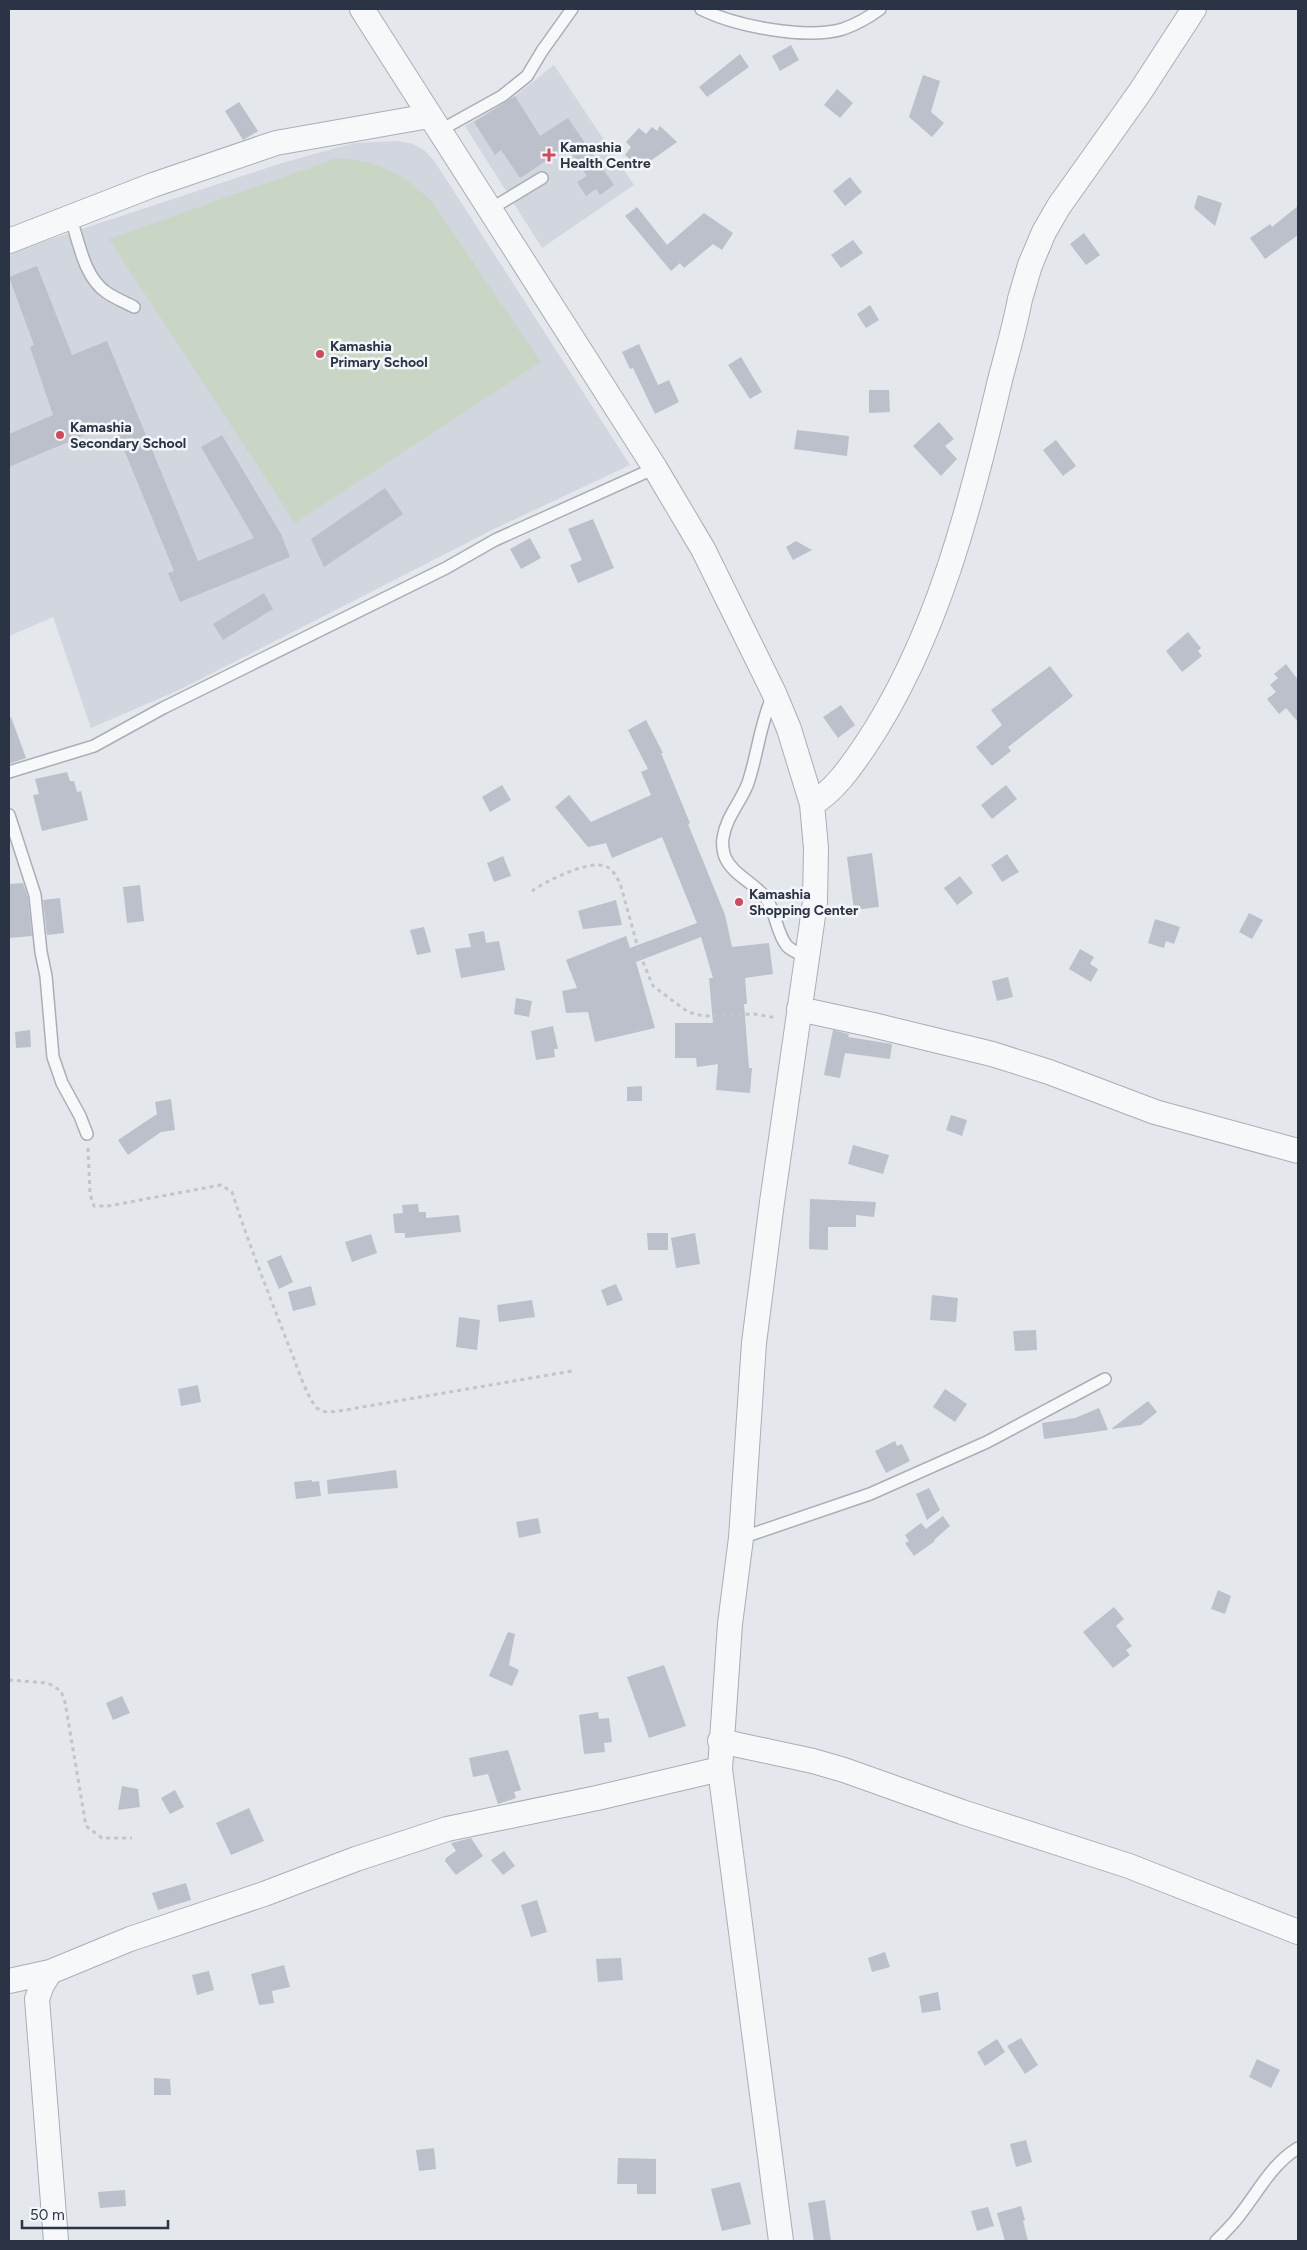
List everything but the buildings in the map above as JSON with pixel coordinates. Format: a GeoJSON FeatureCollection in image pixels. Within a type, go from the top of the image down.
{"type":"FeatureCollection","features":[{"type":"Feature","properties":{"kind":"street"},"geometry":{"type":"LineString","coordinates":[[362,9],[655,468],[703,549],[774,693],[789,729],[812,804],[816,848],[815,902],[772,1202],[754,1344],[740,1538],[730,1624],[720,1741],[720,1769],[781,2241]]}},
{"type":"Feature","properties":{"kind":"street"},"geometry":{"type":"LineString","coordinates":[[812,804],[832,789],[857,758],[876,730],[901,684],[948,572],[967,513],[1020,299],[1030,266],[1044,232],[1069,191],[1140,92],[1194,9]]}},
{"type":"Feature","properties":{"kind":"street"},"geometry":{"type":"LineString","coordinates":[[9,241],[71,219],[153,185],[276,143],[434,124]]}},
{"type":"Feature","properties":{"kind":"street"},"geometry":{"type":"LineString","coordinates":[[9,224],[37,232]]}},
{"type":"Feature","properties":{"kind":"street"},"geometry":{"type":"LineString","coordinates":[[798,1015],[873,1024],[992,1054],[1049,1072],[1154,1112],[1298,1151]]}},
{"type":"Feature","properties":{"kind":"street"},"geometry":{"type":"LineString","coordinates":[[720,1741],[813,1761],[844,1770],[962,1812],[1138,1870],[1298,1932]]}},
{"type":"Feature","properties":{"kind":"street"},"geometry":{"type":"LineString","coordinates":[[9,1981],[50,1972],[130,1939],[264,1894],[356,1858],[446,1830],[720,1769]]}},
{"type":"Feature","properties":{"kind":"street"},"geometry":{"type":"LineString","coordinates":[[50,1972],[37,1999],[56,2241]]}},
{"type":"Feature","properties":{"kind":"lane"},"geometry":{"type":"LineString","coordinates":[[434,124],[502,96],[527,76],[572,9]]}},
{"type":"Feature","properties":{"kind":"lane"},"geometry":{"type":"LineString","coordinates":[[701,9],[737,23],[782,31],[812,32],[841,29],[866,19],[880,9]]}},
{"type":"Feature","properties":{"kind":"lane"},"geometry":{"type":"LineString","coordinates":[[490,210],[542,178]]}},
{"type":"Feature","properties":{"kind":"lane"},"geometry":{"type":"LineString","coordinates":[[71,219],[87,268],[96,284],[105,292],[134,307]]}},
{"type":"Feature","properties":{"kind":"lane"},"geometry":{"type":"LineString","coordinates":[[9,772],[94,746],[163,708],[446,568],[495,540],[655,468]]}},
{"type":"Feature","properties":{"kind":"lane"},"geometry":{"type":"LineString","coordinates":[[774,693],[761,726],[760,739],[748,783],[726,826],[722,840],[725,857],[735,871],[765,897],[773,911],[781,936],[788,947],[806,958]]}},
{"type":"Feature","properties":{"kind":"lane"},"geometry":{"type":"LineString","coordinates":[[9,815],[35,895],[41,952],[46,976],[53,1057],[62,1083],[80,1116],[87,1134]]}},
{"type":"Feature","properties":{"kind":"lane"},"geometry":{"type":"LineString","coordinates":[[740,1538],[870,1494],[986,1442],[1105,1379]]}},
{"type":"Feature","properties":{"kind":"lane"},"geometry":{"type":"LineString","coordinates":[[1216,2241],[1235,2221],[1266,2177],[1284,2158],[1298,2148]]}},
{"type":"Feature","properties":{"kind":"path"},"geometry":{"type":"LineString","coordinates":[[532,891],[546,881],[585,867],[595,864],[606,866],[614,873],[620,883],[640,954],[653,986],[688,1012],[703,1016],[798,1015]]}},
{"type":"Feature","properties":{"kind":"path"},"geometry":{"type":"LineString","coordinates":[[87,1134],[90,1194],[94,1206],[108,1206],[221,1185],[232,1192],[242,1226],[294,1358],[313,1402],[319,1410],[324,1412],[339,1411],[572,1371]]}},
{"type":"Feature","properties":{"kind":"path"},"geometry":{"type":"LineString","coordinates":[[9,1680],[48,1683],[61,1691],[65,1702],[86,1826],[102,1838],[132,1838]]}},
{"type":"Feature","properties":{"kind":"shaded area","name":"Kamashia Health Centre"},"geometry":{"type":"Polygon","coordinates":[[[554,65],[634,185],[542,248],[465,126],[515,96],[554,65]]]}},
{"type":"Feature","properties":{"kind":"shaded area","name":"Kamashia Primary School"},"geometry":{"type":"Polygon","coordinates":[[[398,141],[413,144],[424,150],[435,162],[630,465],[494,529],[179,690],[91,728],[53,617],[9,636],[9,253],[282,163],[354,143],[398,141]]]}},
{"type":"Feature","properties":{"kind":"green space"},"geometry":{"type":"Polygon","coordinates":[[[337,158],[377,165],[389,170],[422,192],[432,202],[541,362],[295,523],[109,239],[337,158]]]}},
{"type":"Feature","properties":{"kind":"place","name":"Kamashia Health Centre"},"geometry":{"type":"Point","coordinates":[549,155]}},
{"type":"Feature","properties":{"kind":"place","name":"Kamashia Primary School"},"geometry":{"type":"Point","coordinates":[320,354]}},
{"type":"Feature","properties":{"kind":"place","name":"Kamashia Secondary School"},"geometry":{"type":"Point","coordinates":[60,435]}},
{"type":"Feature","properties":{"kind":"place","name":"Kamashia Shopping Center"},"geometry":{"type":"Point","coordinates":[739,902]}}]}
